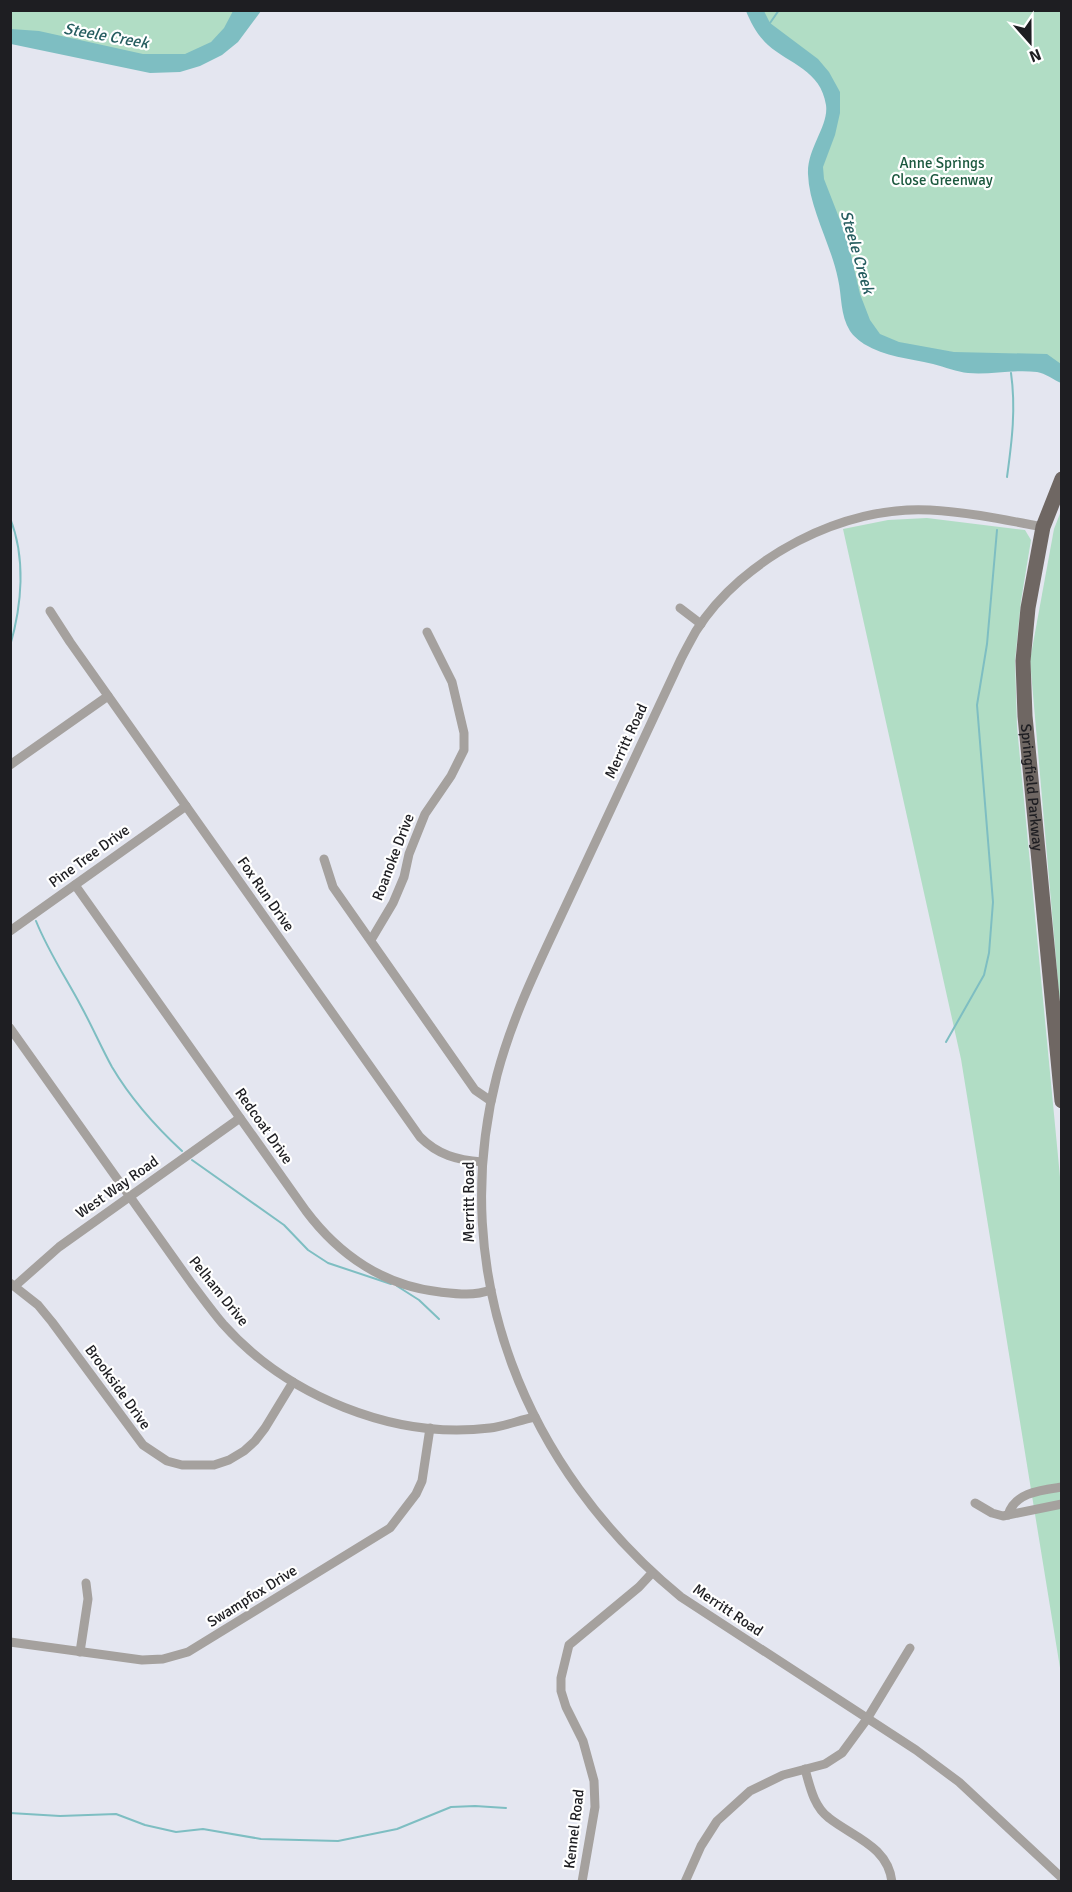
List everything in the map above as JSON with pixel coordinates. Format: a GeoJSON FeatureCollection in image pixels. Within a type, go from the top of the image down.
{"type":"FeatureCollection","features":[{"type":"Feature","properties":{"kind":"main road","name":"Springfield Parkway"},"geometry":{"type":"LineString","coordinates":[[1062,478],[1043,527],[1028,608],[1023,661],[1025,716],[1062,1101]]}},
{"type":"Feature","properties":{"kind":"street","name":"Merritt Road"},"geometry":{"type":"LineString","coordinates":[[1043,527],[930,510],[893,511],[851,520],[814,533],[762,563],[724,597],[701,624],[676,668],[526,991],[507,1044],[492,1101],[482,1162],[483,1245],[497,1318],[534,1417],[567,1473],[590,1506],[652,1573],[690,1603],[916,1750],[959,1782],[1062,1878]]}},
{"type":"Feature","properties":{"kind":"street"},"geometry":{"type":"LineString","coordinates":[[680,608],[701,624]]}},
{"type":"Feature","properties":{"kind":"street","name":"Fox Run Drive"},"geometry":{"type":"LineString","coordinates":[[50,610],[70,642],[420,1137],[439,1153],[482,1162]]}},
{"type":"Feature","properties":{"kind":"street","name":"Roanoke Drive"},"geometry":{"type":"LineString","coordinates":[[371,940],[401,886],[409,854],[425,814],[451,776],[464,750],[464,733],[452,682],[427,632]]}},
{"type":"Feature","properties":{"kind":"street"},"geometry":{"type":"LineString","coordinates":[[10,765],[108,696]]}},
{"type":"Feature","properties":{"kind":"street","name":"Pine Tree Drive"},"geometry":{"type":"LineString","coordinates":[[10,931],[186,806]]}},
{"type":"Feature","properties":{"kind":"street"},"geometry":{"type":"LineString","coordinates":[[324,859],[333,887],[475,1090],[492,1101]]}},
{"type":"Feature","properties":{"kind":"street","name":"Redcoat Drive"},"geometry":{"type":"LineString","coordinates":[[75,885],[330,1241],[359,1264],[386,1278],[432,1291],[471,1294],[491,1290]]}},
{"type":"Feature","properties":{"kind":"street","name":"Pelham Drive"},"geometry":{"type":"LineString","coordinates":[[10,1028],[223,1324],[266,1363],[293,1382],[343,1408],[387,1421],[443,1429],[490,1428],[534,1417]]}},
{"type":"Feature","properties":{"kind":"street","name":"West Way Road"},"geometry":{"type":"LineString","coordinates":[[13,1284],[59,1247],[240,1118]]}},
{"type":"Feature","properties":{"kind":"street","name":"Brookside Drive"},"geometry":{"type":"LineString","coordinates":[[13,1284],[38,1305],[52,1322],[143,1445],[167,1461],[182,1465],[214,1465],[230,1460],[255,1441],[293,1382]]}},
{"type":"Feature","properties":{"kind":"street","name":"Swampfox Drive"},"geometry":{"type":"LineString","coordinates":[[10,1642],[142,1660],[163,1659],[188,1652],[390,1528],[402,1514],[422,1481],[430,1428]]}},
{"type":"Feature","properties":{"kind":"street"},"geometry":{"type":"LineString","coordinates":[[1008,1515],[1010,1509],[1029,1493],[1062,1487]]}},
{"type":"Feature","properties":{"kind":"street"},"geometry":{"type":"LineString","coordinates":[[975,1503],[992,1513],[1008,1515],[1062,1504]]}},
{"type":"Feature","properties":{"kind":"street","name":"Kennel Road"},"geometry":{"type":"LineString","coordinates":[[582,1881],[595,1807],[594,1781],[583,1741],[566,1707],[561,1691],[561,1678],[569,1645],[639,1587],[652,1573]]}},
{"type":"Feature","properties":{"kind":"street"},"geometry":{"type":"LineString","coordinates":[[81,1652],[88,1599],[86,1583]]}},
{"type":"Feature","properties":{"kind":"street"},"geometry":{"type":"LineString","coordinates":[[685,1881],[700,1846],[717,1821],[750,1791],[783,1775],[825,1764],[842,1753],[867,1719],[910,1648]]}},
{"type":"Feature","properties":{"kind":"street"},"geometry":{"type":"LineString","coordinates":[[805,1769],[818,1805],[828,1818],[874,1848],[884,1859],[892,1881]]}},
{"type":"Feature","properties":{"kind":"green space"},"geometry":{"type":"Polygon","coordinates":[[[11,11],[246,11],[190,61],[11,36],[11,11]]]}},
{"type":"Feature","properties":{"kind":"green space","name":"Anne Springs Close Greenway"},"geometry":{"type":"Polygon","coordinates":[[[755,11],[1061,11],[1061,374],[1017,363],[873,339],[819,192],[833,98],[755,11]]]}},
{"type":"Feature","properties":{"kind":"green space"},"geometry":{"type":"Polygon","coordinates":[[[1061,511],[1061,1016],[1030,660],[1054,529],[1061,511]]]}},
{"type":"Feature","properties":{"kind":"green space"},"geometry":{"type":"Polygon","coordinates":[[[927,518],[1025,530],[1031,540],[1021,601],[1015,661],[1017,727],[1062,1198],[1061,1674],[961,1059],[843,529],[888,520],[927,518]]]}},
{"type":"Feature","properties":{"kind":"water"},"geometry":{"type":"Polygon","coordinates":[[[233,11],[261,11],[238,42],[222,55],[200,66],[180,72],[150,73],[11,44],[11,29],[39,31],[143,54],[185,54],[211,42],[224,28],[233,11]]]}},
{"type":"Feature","properties":{"kind":"water"},"geometry":{"type":"Polygon","coordinates":[[[746,11],[764,11],[770,23],[818,59],[829,72],[840,92],[840,113],[835,135],[823,167],[824,179],[847,238],[860,294],[870,320],[880,334],[899,342],[954,352],[1047,354],[1061,364],[1061,383],[1037,372],[968,373],[897,357],[864,344],[851,333],[844,319],[835,266],[809,187],[808,174],[811,155],[826,113],[823,93],[811,76],[764,41],[746,11]]]}},
{"type":"Feature","properties":{"kind":"waterway"},"geometry":{"type":"LineString","coordinates":[[770,23],[779,10]]}},
{"type":"Feature","properties":{"kind":"waterway"},"geometry":{"type":"LineString","coordinates":[[1007,477],[1012,438],[1011,373]]}},
{"type":"Feature","properties":{"kind":"waterway"},"geometry":{"type":"LineString","coordinates":[[10,518],[20,565],[19,598],[10,646]]}},
{"type":"Feature","properties":{"kind":"waterway"},"geometry":{"type":"LineString","coordinates":[[946,1042],[984,975],[989,953],[993,902],[977,705],[987,644],[997,530]]}},
{"type":"Feature","properties":{"kind":"waterway"},"geometry":{"type":"LineString","coordinates":[[36,921],[119,1079],[144,1112],[182,1151]]}},
{"type":"Feature","properties":{"kind":"waterway"},"geometry":{"type":"LineString","coordinates":[[192,1160],[284,1225],[308,1250],[328,1263],[391,1284]]}},
{"type":"Feature","properties":{"kind":"waterway"},"geometry":{"type":"LineString","coordinates":[[397,1286],[419,1300],[439,1319]]}},
{"type":"Feature","properties":{"kind":"waterway"},"geometry":{"type":"LineString","coordinates":[[10,1813],[60,1816],[116,1814],[145,1825],[176,1832],[203,1829],[261,1839],[338,1841],[397,1829],[451,1807],[506,1808]]}},
{"type":"Feature","properties":{"kind":"water label","name":"Steele Creek"},"geometry":{"type":"Point","coordinates":[106,36]}},
{"type":"Feature","properties":{"kind":"water label","name":"Steele Creek"},"geometry":{"type":"Point","coordinates":[857,252]}}]}
